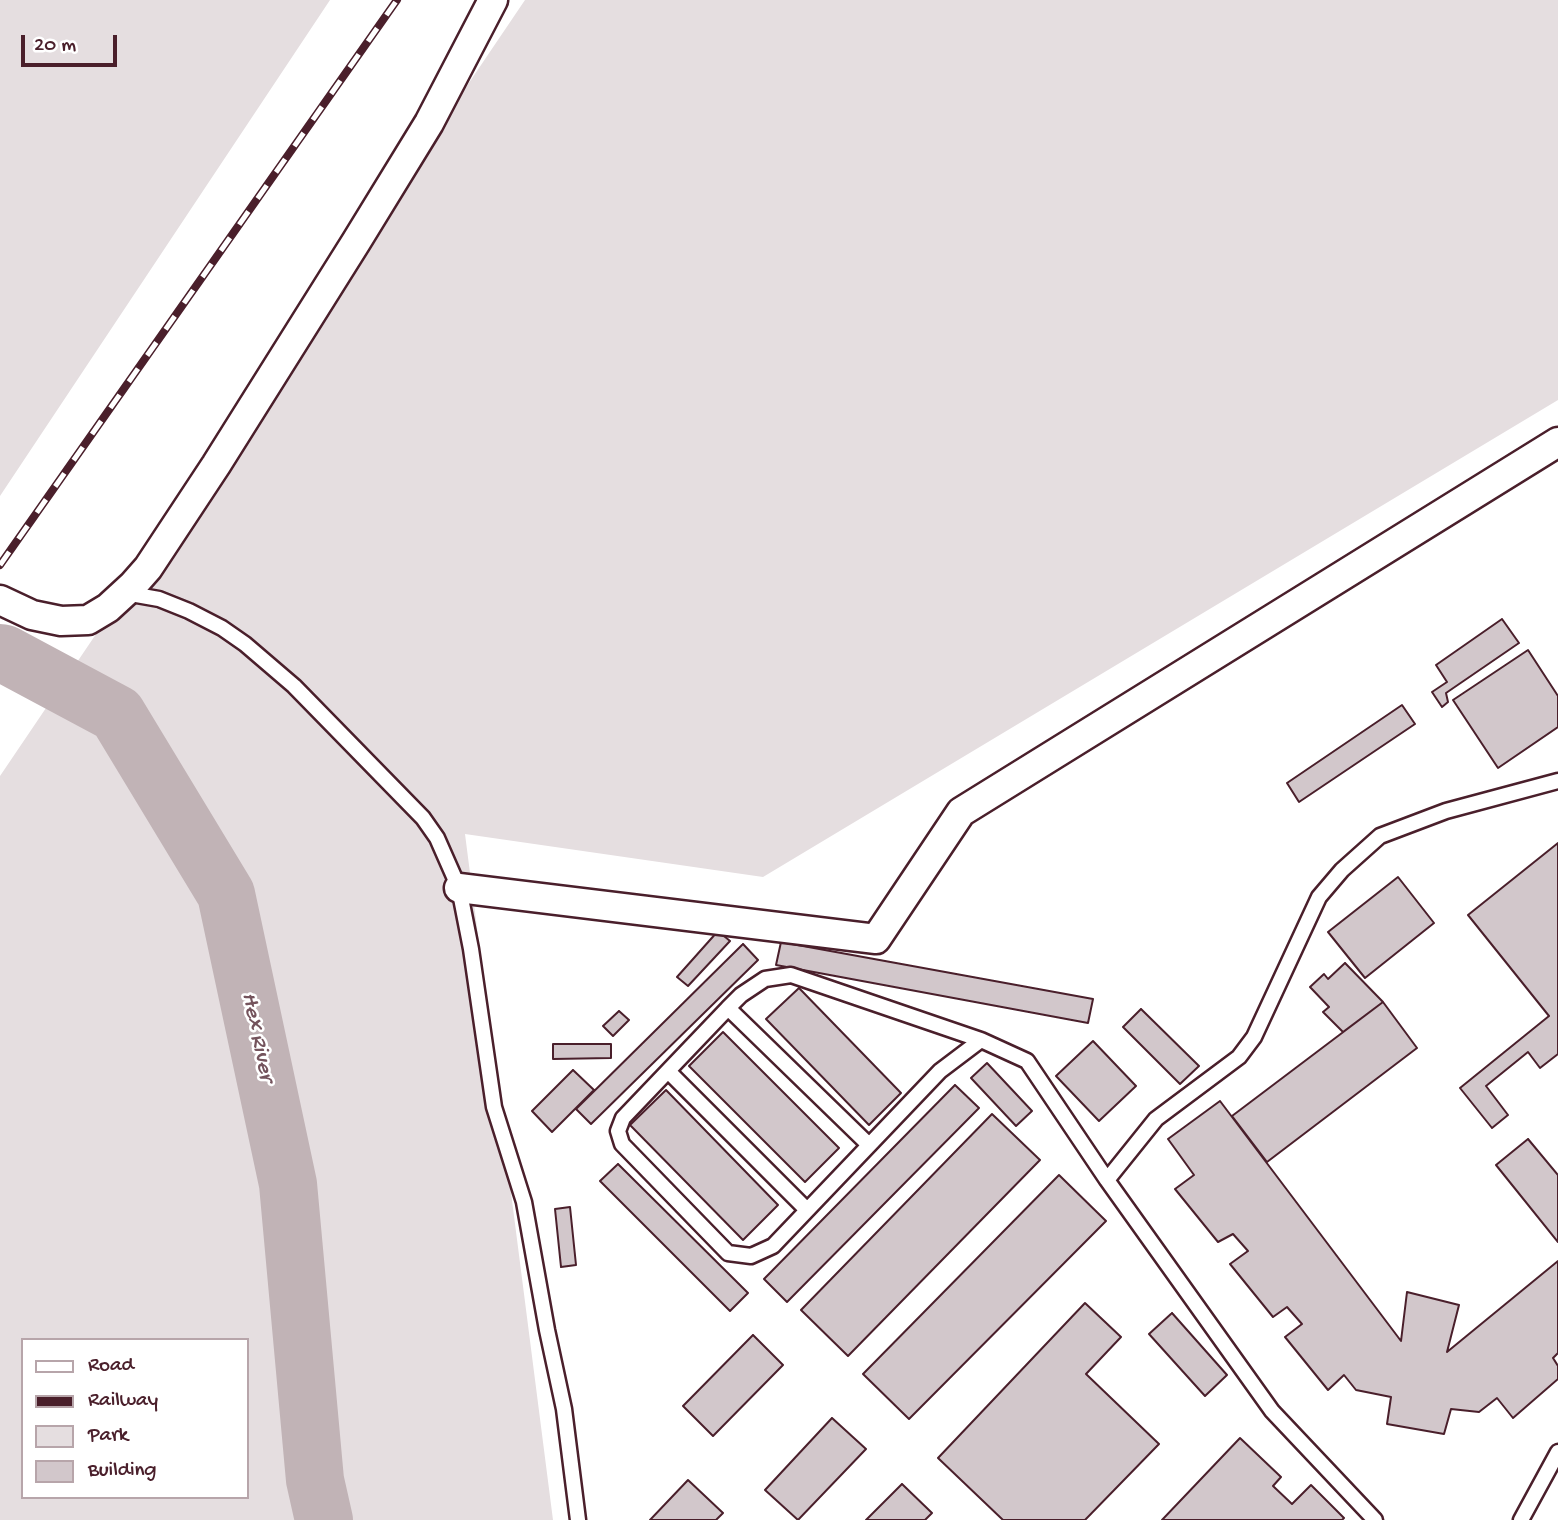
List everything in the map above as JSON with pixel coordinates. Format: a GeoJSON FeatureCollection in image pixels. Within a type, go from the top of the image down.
{"type":"FeatureCollection","features":[{"type":"Feature","properties":{"kind":"street"},"geometry":{"type":"LineString","coordinates":[[0,600],[32,615],[61,621],[88,620],[108,608],[148,568],[301,332],[429,123],[493,0]]}},
{"type":"Feature","properties":{"kind":"street"},"geometry":{"type":"LineString","coordinates":[[459,888],[876,939],[961,812],[1558,442]]}},
{"type":"Feature","properties":{"kind":"lane"},"geometry":{"type":"LineString","coordinates":[[125,593],[159,599],[190,611],[222,628],[245,645],[294,686],[423,818],[438,838],[459,888],[471,949],[494,1107],[524,1202],[564,1409],[578,1520]]}},
{"type":"Feature","properties":{"kind":"lane"},"geometry":{"type":"LineString","coordinates":[[1107,1180],[1156,1119],[1239,1057],[1254,1037],[1319,897],[1351,861],[1380,836],[1446,811],[1558,781]]}},
{"type":"Feature","properties":{"kind":"lane"},"geometry":{"type":"LineString","coordinates":[[981,1040],[940,1070],[773,1246],[751,1256],[728,1253],[622,1144],[618,1131],[623,1118],[728,1008],[741,995],[765,979],[791,975],[981,1040],[1027,1061],[1107,1180],[1272,1411],[1375,1520]]}},
{"type":"Feature","properties":{"kind":"lane"},"geometry":{"type":"LineString","coordinates":[[728,1008],[869,1145]]}},
{"type":"Feature","properties":{"kind":"lane"},"geometry":{"type":"LineString","coordinates":[[668,1071],[807,1210]]}},
{"type":"Feature","properties":{"kind":"lane"},"geometry":{"type":"LineString","coordinates":[[1521,1520],[1558,1452]]}},
{"type":"Feature","properties":{"kind":"green space"},"geometry":{"type":"Polygon","coordinates":[[[0,0],[330,0],[0,496],[0,0]]]}},
{"type":"Feature","properties":{"kind":"green space"},"geometry":{"type":"Polygon","coordinates":[[[525,0],[1558,0],[1558,400],[763,877],[465,834],[553,1520],[0,1520],[0,776],[525,0]]]}},
{"type":"Feature","properties":{"kind":"building"},"geometry":{"type":"Polygon","coordinates":[[[1502,619],[1519,643],[1446,693],[1448,702],[1442,707],[1432,692],[1447,682],[1436,665],[1502,619]]]}},
{"type":"Feature","properties":{"kind":"building"},"geometry":{"type":"Polygon","coordinates":[[[1528,650],[1558,696],[1558,727],[1498,768],[1453,700],[1528,650]]]}},
{"type":"Feature","properties":{"kind":"building"},"geometry":{"type":"Polygon","coordinates":[[[1402,705],[1415,724],[1299,802],[1287,783],[1402,705]]]}},
{"type":"Feature","properties":{"kind":"building"},"geometry":{"type":"Polygon","coordinates":[[[1558,843],[1558,1054],[1540,1068],[1528,1052],[1486,1086],[1508,1115],[1492,1128],[1460,1088],[1549,1016],[1468,915],[1558,843]]]}},
{"type":"Feature","properties":{"kind":"building"},"geometry":{"type":"Polygon","coordinates":[[[1398,877],[1434,923],[1365,978],[1328,932],[1398,877]]]}},
{"type":"Feature","properties":{"kind":"building"},"geometry":{"type":"Polygon","coordinates":[[[718,931],[730,941],[688,986],[677,977],[718,931]]]}},
{"type":"Feature","properties":{"kind":"building"},"geometry":{"type":"Polygon","coordinates":[[[781,942],[1093,999],[1088,1023],[776,965],[781,942]]]}},
{"type":"Feature","properties":{"kind":"building"},"geometry":{"type":"Polygon","coordinates":[[[743,944],[758,960],[591,1124],[576,1109],[743,944]]]}},
{"type":"Feature","properties":{"kind":"building"},"geometry":{"type":"Polygon","coordinates":[[[1345,963],[1383,1002],[1343,1032],[1323,1012],[1329,1007],[1310,987],[1324,974],[1328,979],[1345,963]]]}},
{"type":"Feature","properties":{"kind":"building"},"geometry":{"type":"Polygon","coordinates":[[[799,988],[901,1093],[869,1125],[766,1019],[799,988]]]}},
{"type":"Feature","properties":{"kind":"building"},"geometry":{"type":"Polygon","coordinates":[[[1383,1002],[1417,1048],[1267,1162],[1232,1116],[1383,1002]]]}},
{"type":"Feature","properties":{"kind":"building"},"geometry":{"type":"Polygon","coordinates":[[[1141,1009],[1199,1066],[1180,1084],[1123,1027],[1141,1009]]]}},
{"type":"Feature","properties":{"kind":"building"},"geometry":{"type":"Polygon","coordinates":[[[619,1011],[629,1020],[613,1036],[603,1026],[619,1011]]]}},
{"type":"Feature","properties":{"kind":"building"},"geometry":{"type":"Polygon","coordinates":[[[723,1032],[839,1148],[805,1182],[689,1066],[723,1032]]]}},
{"type":"Feature","properties":{"kind":"building"},"geometry":{"type":"Polygon","coordinates":[[[1093,1041],[1136,1086],[1099,1121],[1056,1076],[1093,1041]]]}},
{"type":"Feature","properties":{"kind":"building"},"geometry":{"type":"Polygon","coordinates":[[[553,1044],[611,1044],[611,1058],[553,1059],[553,1044]]]}},
{"type":"Feature","properties":{"kind":"building"},"geometry":{"type":"Polygon","coordinates":[[[987,1063],[1032,1111],[1016,1126],[971,1078],[987,1063]]]}},
{"type":"Feature","properties":{"kind":"building"},"geometry":{"type":"Polygon","coordinates":[[[573,1070],[594,1090],[552,1132],[532,1111],[573,1070]]]}},
{"type":"Feature","properties":{"kind":"building"},"geometry":{"type":"Polygon","coordinates":[[[955,1085],[979,1108],[787,1302],[764,1279],[955,1085]]]}},
{"type":"Feature","properties":{"kind":"building"},"geometry":{"type":"Polygon","coordinates":[[[666,1090],[778,1205],[743,1240],[630,1125],[666,1090]]]}},
{"type":"Feature","properties":{"kind":"building"},"geometry":{"type":"Polygon","coordinates":[[[1220,1101],[1401,1341],[1407,1292],[1459,1305],[1447,1352],[1558,1261],[1558,1353],[1553,1358],[1558,1366],[1558,1379],[1513,1418],[1497,1398],[1479,1412],[1451,1409],[1444,1434],[1387,1424],[1391,1397],[1356,1390],[1344,1375],[1328,1390],[1285,1337],[1302,1324],[1287,1307],[1273,1317],[1230,1264],[1248,1251],[1233,1234],[1218,1242],[1175,1189],[1194,1175],[1168,1139],[1220,1101]]]}},
{"type":"Feature","properties":{"kind":"building"},"geometry":{"type":"Polygon","coordinates":[[[992,1114],[1040,1160],[848,1356],[801,1310],[992,1114]]]}},
{"type":"Feature","properties":{"kind":"building"},"geometry":{"type":"Polygon","coordinates":[[[1528,1139],[1558,1175],[1558,1242],[1496,1165],[1528,1139]]]}},
{"type":"Feature","properties":{"kind":"building"},"geometry":{"type":"Polygon","coordinates":[[[618,1164],[748,1293],[730,1311],[600,1181],[618,1164]]]}},
{"type":"Feature","properties":{"kind":"building"},"geometry":{"type":"Polygon","coordinates":[[[1059,1175],[1106,1221],[909,1419],[863,1374],[1059,1175]]]}},
{"type":"Feature","properties":{"kind":"building"},"geometry":{"type":"Polygon","coordinates":[[[570,1207],[576,1265],[561,1267],[555,1209],[570,1207]]]}},
{"type":"Feature","properties":{"kind":"building"},"geometry":{"type":"Polygon","coordinates":[[[1085,1303],[1121,1337],[1086,1374],[1159,1444],[1085,1520],[1003,1520],[938,1458],[1085,1303]]]}},
{"type":"Feature","properties":{"kind":"building"},"geometry":{"type":"Polygon","coordinates":[[[1172,1313],[1227,1375],[1205,1396],[1149,1334],[1172,1313]]]}},
{"type":"Feature","properties":{"kind":"building"},"geometry":{"type":"Polygon","coordinates":[[[753,1335],[783,1365],[713,1436],[683,1406],[753,1335]]]}},
{"type":"Feature","properties":{"kind":"building"},"geometry":{"type":"Polygon","coordinates":[[[832,1418],[866,1449],[798,1520],[765,1490],[832,1418]]]}},
{"type":"Feature","properties":{"kind":"building"},"geometry":{"type":"Polygon","coordinates":[[[1240,1438],[1281,1477],[1273,1486],[1292,1504],[1311,1485],[1344,1518],[1162,1520],[1240,1438]]]}},
{"type":"Feature","properties":{"kind":"building"},"geometry":{"type":"Polygon","coordinates":[[[688,1480],[723,1513],[716,1520],[650,1520],[688,1480]]]}},
{"type":"Feature","properties":{"kind":"building"},"geometry":{"type":"Polygon","coordinates":[[[902,1484],[932,1513],[925,1520],[866,1520],[902,1484]]]}},
{"type":"Feature","properties":{"kind":"waterway","name":"Hex River"},"geometry":{"type":"LineString","coordinates":[[0,653],[117,714],[226,894],[288,1184],[315,1480],[324,1520]]}},
{"type":"Feature","properties":{"kind":"railway"},"geometry":{"type":"LineString","coordinates":[[0,565],[397,0]]}}]}
